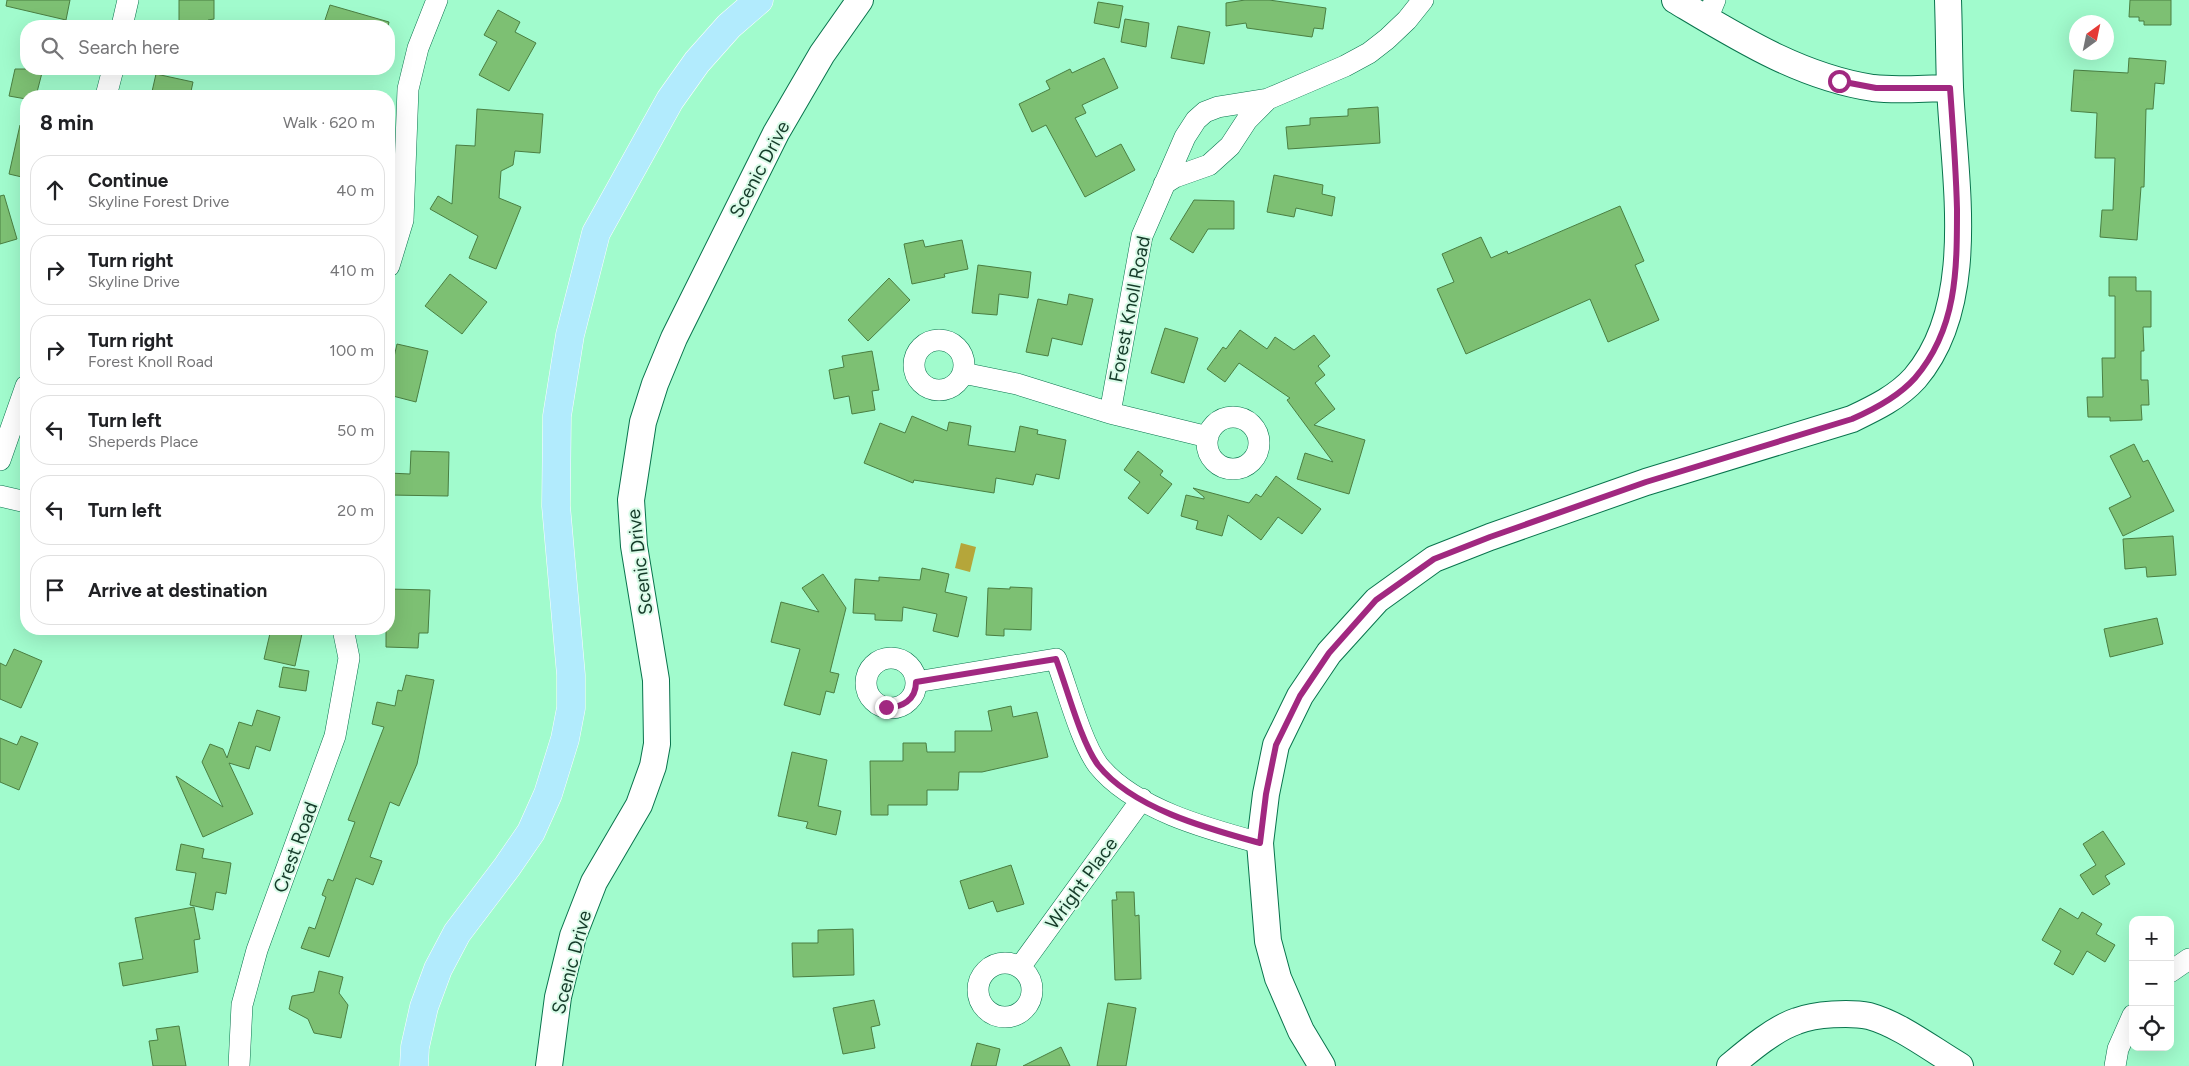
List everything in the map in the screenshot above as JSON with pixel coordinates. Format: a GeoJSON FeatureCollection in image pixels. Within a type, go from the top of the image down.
{"type":"FeatureCollection","features":[{"type":"Feature","properties":{"kind":"main road"},"geometry":{"type":"LineString","coordinates":[[414,1066],[415,1047],[424,1007],[438,969],[456,933],[508,868],[531,832],[548,794],[565,739],[571,708],[571,675],[558,526],[556,486],[557,416],[570,334],[596,234],[675,92],[716,40],[759,0]]}},
{"type":"Feature","properties":{"kind":"street"},"geometry":{"type":"LineString","coordinates":[[123,20],[128,0]]}},
{"type":"Feature","properties":{"kind":"street"},"geometry":{"type":"LineString","coordinates":[[395,246],[403,220],[408,89],[418,48],[437,0]]}},
{"type":"Feature","properties":{"kind":"street","name":"Scenic Drive"},"geometry":{"type":"LineString","coordinates":[[548,1066],[558,997],[574,936],[594,882],[639,805],[649,779],[657,744],[656,680],[634,546],[632,500],[643,422],[655,384],[674,338],[776,133],[822,54],[860,0]]}},
{"type":"Feature","properties":{"kind":"street","name":"Forest Knoll Road"},"geometry":{"type":"LineString","coordinates":[[1110,413],[1142,236],[1185,137],[1196,120],[1205,112],[1239,102],[1268,99],[1345,66],[1369,53],[1408,20],[1424,0]]}},
{"type":"Feature","properties":{"kind":"street"},"geometry":{"type":"LineString","coordinates":[[1674,0],[1711,9],[1781,60],[1812,73],[1839,81],[1876,88],[1950,88]]}},
{"type":"Feature","properties":{"kind":"street"},"geometry":{"type":"LineString","coordinates":[[1322,1066],[1301,1031],[1275,968],[1268,940],[1260,843],[1266,794],[1276,745],[1300,696],[1329,653],[1376,600],[1434,559],[1490,537],[1646,482],[1852,419],[1879,407],[1914,379],[1938,342],[1954,295],[1957,270],[1956,169],[1950,88],[1948,0]]}},
{"type":"Feature","properties":{"kind":"street"},"geometry":{"type":"LineString","coordinates":[[107,90],[111,75]]}},
{"type":"Feature","properties":{"kind":"street"},"geometry":{"type":"LineString","coordinates":[[1164,184],[1175,177],[1209,165],[1230,146],[1246,120],[1268,99]]}},
{"type":"Feature","properties":{"kind":"street"},"geometry":{"type":"LineString","coordinates":[[963,373],[1017,384],[1110,413],[1208,437]]}},
{"type":"Feature","properties":{"kind":"street"},"geometry":{"type":"LineString","coordinates":[[0,460],[20,403]]}},
{"type":"Feature","properties":{"kind":"street"},"geometry":{"type":"LineString","coordinates":[[0,496],[20,501]]}},
{"type":"Feature","properties":{"kind":"street","name":"Crest Road"},"geometry":{"type":"LineString","coordinates":[[239,1066],[242,1005],[257,950],[336,736],[349,658],[344,635]]}},
{"type":"Feature","properties":{"kind":"street"},"geometry":{"type":"LineString","coordinates":[[916,682],[1056,659],[1086,743],[1098,764],[1125,790],[1198,826],[1260,843]]}},
{"type":"Feature","properties":{"kind":"street","name":"Wright Place"},"geometry":{"type":"LineString","coordinates":[[1020,967],[1142,799]]}},
{"type":"Feature","properties":{"kind":"street"},"geometry":{"type":"LineString","coordinates":[[2174,969],[2189,959]]}},
{"type":"Feature","properties":{"kind":"street"},"geometry":{"type":"LineString","coordinates":[[1730,1066],[1774,1033],[1796,1021],[1843,1014],[1868,1016],[1892,1025],[1960,1066]]}},
{"type":"Feature","properties":{"kind":"street"},"geometry":{"type":"LineString","coordinates":[[2115,1066],[2118,1049],[2129,1024]]}},
{"type":"Feature","properties":{"kind":"shaded area"},"geometry":{"type":"Polygon","coordinates":[[[961,543],[976,547],[970,572],[955,568],[961,543]]]}},
{"type":"Feature","properties":{"kind":"building"},"geometry":{"type":"Polygon","coordinates":[[[7,0],[70,0],[66,20],[6,6],[7,0]]]}},
{"type":"Feature","properties":{"kind":"building"},"geometry":{"type":"Polygon","coordinates":[[[179,0],[214,0],[214,19],[179,20],[179,0]]]}},
{"type":"Feature","properties":{"kind":"building"},"geometry":{"type":"Polygon","coordinates":[[[1245,0],[1269,0],[1326,8],[1323,29],[1314,28],[1312,37],[1247,28],[1246,23],[1226,26],[1226,3],[1245,0]]]}},
{"type":"Feature","properties":{"kind":"building"},"geometry":{"type":"Polygon","coordinates":[[[2130,0],[2171,0],[2171,25],[2144,25],[2144,21],[2139,21],[2139,17],[2129,17],[2130,0]]]}},
{"type":"Feature","properties":{"kind":"building"},"geometry":{"type":"Polygon","coordinates":[[[1098,2],[1123,6],[1119,28],[1094,23],[1098,2]]]}},
{"type":"Feature","properties":{"kind":"building"},"geometry":{"type":"Polygon","coordinates":[[[330,5],[382,20],[325,20],[330,5]]]}},
{"type":"Feature","properties":{"kind":"building"},"geometry":{"type":"Polygon","coordinates":[[[498,10],[520,22],[515,32],[536,43],[509,91],[479,75],[497,42],[484,35],[498,10]]]}},
{"type":"Feature","properties":{"kind":"building"},"geometry":{"type":"Polygon","coordinates":[[[1125,19],[1149,23],[1146,47],[1121,42],[1125,19]]]}},
{"type":"Feature","properties":{"kind":"building"},"geometry":{"type":"Polygon","coordinates":[[[1178,26],[1210,32],[1204,64],[1171,58],[1178,26]]]}},
{"type":"Feature","properties":{"kind":"building"},"geometry":{"type":"Polygon","coordinates":[[[1104,58],[1118,88],[1082,105],[1086,113],[1075,118],[1096,157],[1121,144],[1135,170],[1085,197],[1046,125],[1032,132],[1019,104],[1050,89],[1046,81],[1070,69],[1072,73],[1104,58]]]}},
{"type":"Feature","properties":{"kind":"building"},"geometry":{"type":"Polygon","coordinates":[[[2129,58],[2166,61],[2164,84],[2155,83],[2153,109],[2146,109],[2144,187],[2141,187],[2137,240],[2100,237],[2102,210],[2113,210],[2115,158],[2095,158],[2097,113],[2071,111],[2074,70],[2128,73],[2129,58]]]}},
{"type":"Feature","properties":{"kind":"building"},"geometry":{"type":"Polygon","coordinates":[[[15,69],[20,69],[20,75],[41,75],[38,90],[20,90],[20,98],[9,96],[15,69]]]}},
{"type":"Feature","properties":{"kind":"building"},"geometry":{"type":"Polygon","coordinates":[[[156,75],[193,82],[191,90],[152,90],[156,75]]]}},
{"type":"Feature","properties":{"kind":"building"},"geometry":{"type":"Polygon","coordinates":[[[1378,107],[1380,143],[1288,149],[1286,127],[1310,125],[1310,118],[1348,116],[1348,109],[1378,107]]]}},
{"type":"Feature","properties":{"kind":"building"},"geometry":{"type":"Polygon","coordinates":[[[477,109],[543,114],[540,153],[515,151],[513,165],[501,171],[499,198],[521,207],[496,269],[469,258],[478,236],[430,209],[438,196],[452,204],[456,145],[475,146],[477,109]]]}},
{"type":"Feature","properties":{"kind":"building"},"geometry":{"type":"Polygon","coordinates":[[[20,125],[20,177],[9,174],[20,125]]]}},
{"type":"Feature","properties":{"kind":"building"},"geometry":{"type":"Polygon","coordinates":[[[1274,175],[1323,185],[1322,194],[1335,197],[1332,216],[1296,208],[1294,217],[1267,212],[1274,175]]]}},
{"type":"Feature","properties":{"kind":"building"},"geometry":{"type":"Polygon","coordinates":[[[4,195],[17,239],[0,244],[0,196],[4,195]]]}},
{"type":"Feature","properties":{"kind":"building"},"geometry":{"type":"Polygon","coordinates":[[[1194,200],[1234,201],[1234,229],[1208,229],[1193,253],[1170,239],[1194,200]]]}},
{"type":"Feature","properties":{"kind":"building"},"geometry":{"type":"Polygon","coordinates":[[[1620,206],[1644,261],[1635,265],[1659,320],[1608,342],[1590,299],[1466,354],[1437,289],[1454,282],[1442,254],[1481,237],[1491,258],[1507,251],[1508,254],[1620,206]]]}},
{"type":"Feature","properties":{"kind":"building"},"geometry":{"type":"Polygon","coordinates":[[[923,240],[925,247],[962,240],[968,269],[944,274],[945,277],[912,284],[904,244],[923,240]]]}},
{"type":"Feature","properties":{"kind":"building"},"geometry":{"type":"Polygon","coordinates":[[[978,265],[1031,272],[1028,298],[999,294],[997,315],[972,313],[978,265]]]}},
{"type":"Feature","properties":{"kind":"building"},"geometry":{"type":"Polygon","coordinates":[[[450,274],[487,302],[462,334],[425,306],[450,274]]]}},
{"type":"Feature","properties":{"kind":"building"},"geometry":{"type":"Polygon","coordinates":[[[2109,277],[2136,277],[2136,291],[2151,291],[2151,327],[2143,327],[2144,351],[2141,351],[2141,380],[2148,380],[2149,405],[2141,405],[2142,420],[2110,421],[2110,417],[2088,417],[2087,397],[2103,397],[2102,358],[2115,358],[2115,296],[2109,296],[2109,277]]]}},
{"type":"Feature","properties":{"kind":"building"},"geometry":{"type":"Polygon","coordinates":[[[889,278],[910,300],[868,341],[848,320],[889,278]]]}},
{"type":"Feature","properties":{"kind":"building"},"geometry":{"type":"Polygon","coordinates":[[[1069,294],[1093,299],[1082,345],[1052,338],[1048,356],[1026,352],[1038,299],[1067,305],[1069,294]]]}},
{"type":"Feature","properties":{"kind":"building"},"geometry":{"type":"Polygon","coordinates":[[[1165,328],[1198,338],[1184,383],[1151,373],[1165,328]]]}},
{"type":"Feature","properties":{"kind":"building"},"geometry":{"type":"Polygon","coordinates":[[[1240,330],[1267,349],[1275,337],[1294,350],[1314,335],[1330,356],[1318,366],[1325,375],[1315,383],[1335,409],[1314,425],[1365,440],[1349,494],[1297,479],[1305,453],[1333,462],[1287,400],[1290,398],[1239,363],[1225,382],[1207,369],[1223,347],[1226,349],[1240,330]]]}},
{"type":"Feature","properties":{"kind":"building"},"geometry":{"type":"Polygon","coordinates":[[[397,344],[428,351],[416,402],[395,397],[395,353],[397,344]]]}},
{"type":"Feature","properties":{"kind":"building"},"geometry":{"type":"Polygon","coordinates":[[[872,351],[879,390],[872,391],[875,410],[852,414],[849,396],[834,399],[829,370],[844,367],[842,356],[872,351]]]}},
{"type":"Feature","properties":{"kind":"building"},"geometry":{"type":"Polygon","coordinates":[[[912,416],[947,431],[949,422],[971,426],[968,445],[1015,452],[1020,426],[1038,430],[1037,434],[1066,440],[1059,479],[1036,474],[1033,485],[996,478],[994,493],[914,480],[913,483],[864,463],[880,423],[905,433],[912,416]]]}},
{"type":"Feature","properties":{"kind":"building"},"geometry":{"type":"Polygon","coordinates":[[[2134,444],[2143,462],[2148,460],[2174,511],[2123,536],[2109,508],[2131,497],[2110,456],[2134,444]]]}},
{"type":"Feature","properties":{"kind":"building"},"geometry":{"type":"Polygon","coordinates":[[[411,451],[449,452],[448,496],[395,495],[395,473],[410,474],[411,451]]]}},
{"type":"Feature","properties":{"kind":"building"},"geometry":{"type":"Polygon","coordinates":[[[1138,451],[1163,471],[1160,475],[1172,484],[1148,514],[1128,498],[1140,482],[1124,470],[1138,451]]]}},
{"type":"Feature","properties":{"kind":"building"},"geometry":{"type":"Polygon","coordinates":[[[1276,476],[1321,509],[1302,534],[1278,517],[1261,540],[1228,515],[1222,536],[1196,529],[1198,521],[1181,516],[1186,495],[1204,499],[1193,488],[1249,503],[1256,494],[1261,497],[1276,476]]]}},
{"type":"Feature","properties":{"kind":"building"},"geometry":{"type":"Polygon","coordinates":[[[2173,536],[2176,575],[2147,577],[2146,567],[2125,569],[2123,539],[2173,536]]]}},
{"type":"Feature","properties":{"kind":"building"},"geometry":{"type":"Polygon","coordinates":[[[922,568],[949,574],[945,592],[967,597],[958,637],[933,631],[937,614],[903,607],[902,621],[875,620],[875,614],[853,613],[855,579],[879,581],[879,577],[920,580],[922,568]]]}},
{"type":"Feature","properties":{"kind":"building"},"geometry":{"type":"Polygon","coordinates":[[[823,574],[846,608],[830,672],[839,674],[834,693],[826,691],[820,715],[784,705],[800,649],[771,642],[781,602],[819,612],[802,588],[823,574]]]}},
{"type":"Feature","properties":{"kind":"building"},"geometry":{"type":"Polygon","coordinates":[[[1010,587],[1032,588],[1031,630],[1004,629],[1004,636],[986,635],[988,588],[1010,589],[1010,587]]]}},
{"type":"Feature","properties":{"kind":"building"},"geometry":{"type":"Polygon","coordinates":[[[395,589],[430,590],[428,633],[419,633],[418,648],[386,647],[386,635],[395,635],[395,589]]]}},
{"type":"Feature","properties":{"kind":"building"},"geometry":{"type":"Polygon","coordinates":[[[2157,618],[2163,644],[2110,657],[2104,629],[2157,618]]]}},
{"type":"Feature","properties":{"kind":"building"},"geometry":{"type":"Polygon","coordinates":[[[270,635],[302,635],[295,666],[264,659],[270,635]]]}},
{"type":"Feature","properties":{"kind":"building"},"geometry":{"type":"Polygon","coordinates":[[[14,649],[42,661],[21,708],[0,699],[0,663],[6,666],[14,649]]]}},
{"type":"Feature","properties":{"kind":"building"},"geometry":{"type":"Polygon","coordinates":[[[283,667],[309,671],[306,691],[279,687],[283,667]]]}},
{"type":"Feature","properties":{"kind":"building"},"geometry":{"type":"Polygon","coordinates":[[[406,675],[434,680],[417,764],[399,806],[390,802],[370,857],[382,861],[373,885],[356,878],[329,957],[301,948],[309,927],[315,929],[326,897],[322,895],[328,879],[333,881],[355,822],[348,820],[384,727],[372,724],[377,702],[395,706],[398,690],[402,691],[406,675]]]}},
{"type":"Feature","properties":{"kind":"building"},"geometry":{"type":"Polygon","coordinates":[[[1011,706],[1013,717],[1037,712],[1048,757],[982,772],[959,772],[958,790],[927,790],[927,805],[888,805],[888,815],[871,815],[870,761],[903,761],[903,743],[926,743],[927,752],[955,752],[955,731],[992,731],[988,711],[1011,706]]]}},
{"type":"Feature","properties":{"kind":"building"},"geometry":{"type":"Polygon","coordinates":[[[257,710],[280,717],[270,751],[256,746],[249,769],[229,763],[253,814],[203,837],[176,776],[223,807],[202,762],[210,744],[223,749],[227,758],[239,722],[252,726],[257,710]]]}},
{"type":"Feature","properties":{"kind":"building"},"geometry":{"type":"Polygon","coordinates":[[[21,736],[38,743],[19,790],[0,782],[0,738],[17,745],[21,736]]]}},
{"type":"Feature","properties":{"kind":"building"},"geometry":{"type":"Polygon","coordinates":[[[792,752],[827,760],[818,806],[841,811],[836,835],[806,828],[808,822],[778,816],[792,752]]]}},
{"type":"Feature","properties":{"kind":"building"},"geometry":{"type":"Polygon","coordinates":[[[2103,831],[2125,864],[2105,876],[2110,884],[2093,895],[2080,875],[2096,865],[2083,844],[2103,831]]]}},
{"type":"Feature","properties":{"kind":"building"},"geometry":{"type":"Polygon","coordinates":[[[181,844],[204,849],[202,858],[231,863],[226,894],[216,892],[213,910],[190,905],[196,873],[176,870],[181,844]]]}},
{"type":"Feature","properties":{"kind":"building"},"geometry":{"type":"Polygon","coordinates":[[[1011,865],[1024,904],[997,912],[993,901],[969,909],[960,881],[1011,865]]]}},
{"type":"Feature","properties":{"kind":"building"},"geometry":{"type":"Polygon","coordinates":[[[1116,892],[1134,892],[1135,916],[1139,915],[1141,979],[1115,980],[1112,900],[1117,900],[1116,892]]]}},
{"type":"Feature","properties":{"kind":"building"},"geometry":{"type":"Polygon","coordinates":[[[194,907],[200,939],[194,940],[198,972],[123,986],[119,963],[143,959],[135,918],[194,907]]]}},
{"type":"Feature","properties":{"kind":"building"},"geometry":{"type":"Polygon","coordinates":[[[2060,908],[2078,919],[2082,912],[2102,924],[2096,934],[2115,945],[2105,962],[2087,951],[2073,975],[2054,964],[2061,951],[2042,940],[2060,908]]]}},
{"type":"Feature","properties":{"kind":"building"},"geometry":{"type":"Polygon","coordinates":[[[853,929],[854,975],[793,977],[792,943],[818,943],[818,930],[853,929]]]}},
{"type":"Feature","properties":{"kind":"building"},"geometry":{"type":"Polygon","coordinates":[[[319,971],[343,977],[339,993],[348,1005],[341,1038],[314,1033],[308,1019],[289,1009],[292,996],[314,992],[319,971]]]}},
{"type":"Feature","properties":{"kind":"building"},"geometry":{"type":"Polygon","coordinates":[[[874,1000],[880,1025],[871,1027],[875,1048],[843,1054],[833,1008],[874,1000]]]}},
{"type":"Feature","properties":{"kind":"building"},"geometry":{"type":"Polygon","coordinates":[[[1108,1003],[1136,1008],[1126,1066],[1097,1066],[1108,1003]]]}},
{"type":"Feature","properties":{"kind":"building"},"geometry":{"type":"Polygon","coordinates":[[[179,1026],[186,1066],[153,1066],[149,1041],[158,1040],[156,1029],[179,1026]]]}},
{"type":"Feature","properties":{"kind":"building"},"geometry":{"type":"Polygon","coordinates":[[[977,1043],[1000,1049],[996,1066],[971,1066],[977,1043]]]}},
{"type":"Feature","properties":{"kind":"building"},"geometry":{"type":"Polygon","coordinates":[[[1061,1047],[1070,1066],[1023,1066],[1061,1047]]]}},
{"type":"Feature","properties":{"kind":"route"},"geometry":{"type":"LineString","coordinates":[[886,707],[894,708],[909,700],[914,694],[916,682],[1056,659],[1086,743],[1098,764],[1110,777],[1125,790],[1198,826],[1260,843],[1266,794],[1276,745],[1300,696],[1329,653],[1376,600],[1434,559],[1490,537],[1646,482],[1852,419],[1879,407],[1898,394],[1914,379],[1927,362],[1938,342],[1949,312],[1954,295],[1957,270],[1956,169],[1950,88],[1876,88],[1839,81]]}}]}
